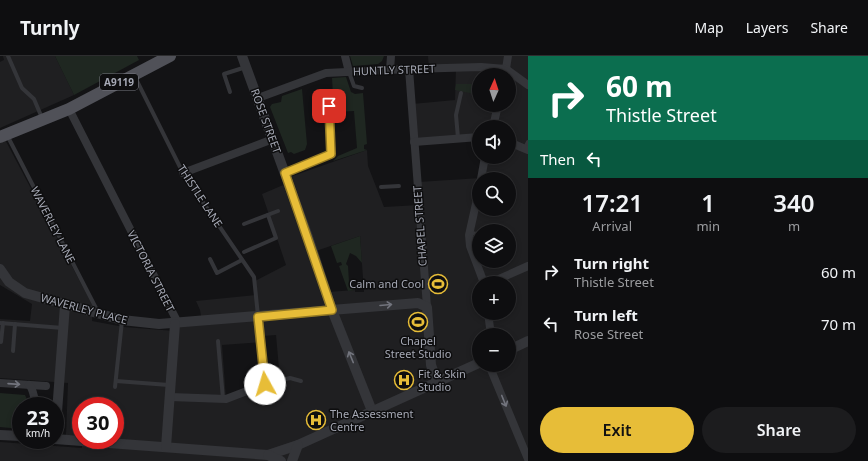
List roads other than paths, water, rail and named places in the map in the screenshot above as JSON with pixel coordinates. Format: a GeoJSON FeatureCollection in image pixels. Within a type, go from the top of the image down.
{"type":"FeatureCollection","features":[{"type":"Feature","properties":{"kind":"main road","name":"A9119"},"geometry":{"type":"LineString","coordinates":[[3,136],[69,109],[170,56]]}},
{"type":"Feature","properties":{"kind":"street","name":"ROSE STREET"},"geometry":{"type":"LineString","coordinates":[[242,56],[285,173],[294,206],[332,310],[372,412]]}},
{"type":"Feature","properties":{"kind":"street"},"geometry":{"type":"LineString","coordinates":[[345,56],[350,72]]}},
{"type":"Feature","properties":{"kind":"street"},"geometry":{"type":"LineString","coordinates":[[390,70],[391,56]]}},
{"type":"Feature","properties":{"kind":"street"},"geometry":{"type":"LineString","coordinates":[[506,68],[508,56]]}},
{"type":"Feature","properties":{"kind":"street","name":"HUNTLY STREET"},"geometry":{"type":"LineString","coordinates":[[258,98],[326,73],[409,69],[486,68]]}},
{"type":"Feature","properties":{"kind":"street","name":"CHAPEL STREET"},"geometry":{"type":"LineString","coordinates":[[409,69],[414,142],[415,185],[426,296],[422,305]]}},
{"type":"Feature","properties":{"kind":"street"},"geometry":{"type":"LineString","coordinates":[[516,78],[528,85]]}},
{"type":"Feature","properties":{"kind":"street","name":"VICTORIA STREET"},"geometry":{"type":"LineString","coordinates":[[69,109],[176,319],[166,447]]}},
{"type":"Feature","properties":{"kind":"street"},"geometry":{"type":"LineString","coordinates":[[414,142],[472,137]]}},
{"type":"Feature","properties":{"kind":"street"},"geometry":{"type":"LineString","coordinates":[[183,173],[272,139]]}},
{"type":"Feature","properties":{"kind":"street"},"geometry":{"type":"LineString","coordinates":[[516,144],[527,147]]}},
{"type":"Feature","properties":{"kind":"street"},"geometry":{"type":"LineString","coordinates":[[473,216],[469,233],[470,246],[481,276]]}},
{"type":"Feature","properties":{"kind":"street"},"geometry":{"type":"LineString","coordinates":[[506,276],[528,266]]}},
{"type":"Feature","properties":{"kind":"street","name":"WAVERLEY PLACE"},"geometry":{"type":"LineString","coordinates":[[1,271],[9,282],[25,293],[66,306],[122,320],[175,324],[332,310],[422,305]]}},
{"type":"Feature","properties":{"kind":"street"},"geometry":{"type":"LineString","coordinates":[[422,305],[432,368],[437,382]]}},
{"type":"Feature","properties":{"kind":"street"},"geometry":{"type":"LineString","coordinates":[[57,397],[66,306]]}},
{"type":"Feature","properties":{"kind":"street"},"geometry":{"type":"LineString","coordinates":[[170,396],[223,400],[265,384],[258,317]]}},
{"type":"Feature","properties":{"kind":"street"},"geometry":{"type":"LineString","coordinates":[[516,347],[528,341]]}},
{"type":"Feature","properties":{"kind":"street"},"geometry":{"type":"LineString","coordinates":[[268,455],[298,445],[472,366]]}},
{"type":"Feature","properties":{"kind":"street"},"geometry":{"type":"LineString","coordinates":[[492,372],[528,459]]}},
{"type":"Feature","properties":{"kind":"street"},"geometry":{"type":"LineString","coordinates":[[0,383],[46,386]]}},
{"type":"Feature","properties":{"kind":"street"},"geometry":{"type":"LineString","coordinates":[[29,385],[32,388],[33,397]]}},
{"type":"Feature","properties":{"kind":"street"},"geometry":{"type":"LineString","coordinates":[[0,434],[12,435]]}},
{"type":"Feature","properties":{"kind":"street"},"geometry":{"type":"LineString","coordinates":[[64,440],[268,455],[281,461]]}},
{"type":"Feature","properties":{"kind":"street"},"geometry":{"type":"LineString","coordinates":[[292,461],[298,445]]}},
{"type":"Feature","properties":{"kind":"lane"},"geometry":{"type":"LineString","coordinates":[[8,56],[22,88],[34,99],[43,120]]}},
{"type":"Feature","properties":{"kind":"lane"},"geometry":{"type":"LineString","coordinates":[[230,92],[224,74],[246,66]]}},
{"type":"Feature","properties":{"kind":"lane"},"geometry":{"type":"LineString","coordinates":[[350,72],[354,86],[362,88]]}},
{"type":"Feature","properties":{"kind":"lane","name":"THISTLE LANE"},"geometry":{"type":"LineString","coordinates":[[134,75],[183,173],[254,277],[258,317]]}},
{"type":"Feature","properties":{"kind":"lane"},"geometry":{"type":"LineString","coordinates":[[458,138],[456,115],[461,93]]}},
{"type":"Feature","properties":{"kind":"lane"},"geometry":{"type":"LineString","coordinates":[[285,173],[331,154],[328,98]]}},
{"type":"Feature","properties":{"kind":"lane"},"geometry":{"type":"LineString","coordinates":[[329,106],[340,105]]}},
{"type":"Feature","properties":{"kind":"lane","name":"WAVERLEY LANE"},"geometry":{"type":"LineString","coordinates":[[3,136],[100,315]]}},
{"type":"Feature","properties":{"kind":"lane"},"geometry":{"type":"LineString","coordinates":[[381,187],[399,186]]}},
{"type":"Feature","properties":{"kind":"lane"},"geometry":{"type":"LineString","coordinates":[[244,224],[278,212]]}},
{"type":"Feature","properties":{"kind":"lane"},"geometry":{"type":"LineString","coordinates":[[244,252],[276,238],[268,215]]}},
{"type":"Feature","properties":{"kind":"lane"},"geometry":{"type":"LineString","coordinates":[[210,259],[217,273],[242,260]]}},
{"type":"Feature","properties":{"kind":"lane"},"geometry":{"type":"LineString","coordinates":[[115,387],[122,320]]}},
{"type":"Feature","properties":{"kind":"lane"},"geometry":{"type":"LineString","coordinates":[[1,342],[2,323],[64,328]]}},
{"type":"Feature","properties":{"kind":"lane"},"geometry":{"type":"LineString","coordinates":[[13,351],[15,324]]}},
{"type":"Feature","properties":{"kind":"lane"},"geometry":{"type":"LineString","coordinates":[[218,341],[223,400]]}},
{"type":"Feature","properties":{"kind":"lane"},"geometry":{"type":"LineString","coordinates":[[265,384],[290,378],[301,381]]}},
{"type":"Feature","properties":{"kind":"lane"},"geometry":{"type":"LineString","coordinates":[[116,381],[171,386]]}},
{"type":"Feature","properties":{"kind":"place","name":"Calm and Cool"},"geometry":{"type":"Point","coordinates":[438,284]}},
{"type":"Feature","properties":{"kind":"place","name":"Chapel Street Studio"},"geometry":{"type":"Point","coordinates":[418,322]}},
{"type":"Feature","properties":{"kind":"place","name":"Fit & Skin Studio"},"geometry":{"type":"Point","coordinates":[404,380]}},
{"type":"Feature","properties":{"kind":"place","name":"The Assessment Centre"},"geometry":{"type":"Point","coordinates":[316,420]}}]}
